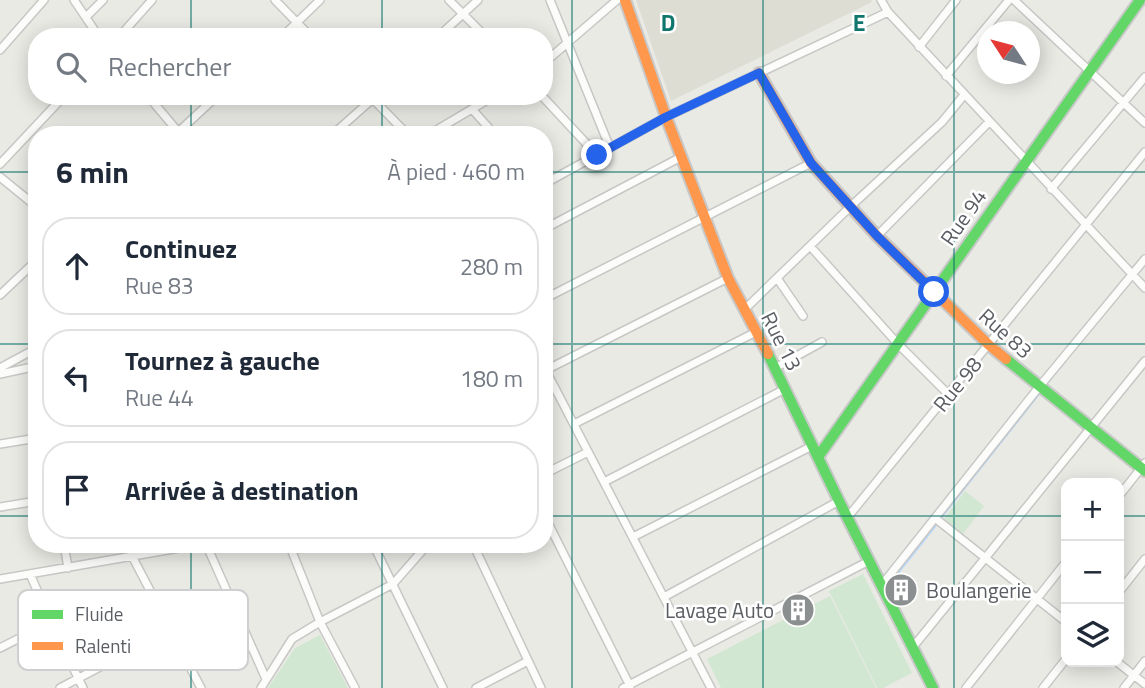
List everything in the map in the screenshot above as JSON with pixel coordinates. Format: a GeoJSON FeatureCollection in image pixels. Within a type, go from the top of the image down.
{"type":"FeatureCollection","features":[{"type":"Feature","properties":{"kind":"street"},"geometry":{"type":"LineString","coordinates":[[0,51],[44,0]]}},
{"type":"Feature","properties":{"kind":"street"},"geometry":{"type":"LineString","coordinates":[[74,0],[93,28]]}},
{"type":"Feature","properties":{"kind":"street"},"geometry":{"type":"LineString","coordinates":[[86,17],[103,0]]}},
{"type":"Feature","properties":{"kind":"street"},"geometry":{"type":"LineString","coordinates":[[127,28],[152,0]]}},
{"type":"Feature","properties":{"kind":"street"},"geometry":{"type":"LineString","coordinates":[[275,0],[302,28]]}},
{"type":"Feature","properties":{"kind":"street"},"geometry":{"type":"LineString","coordinates":[[292,28],[320,0]]}},
{"type":"Feature","properties":{"kind":"street"},"geometry":{"type":"LineString","coordinates":[[449,0],[477,28]]}},
{"type":"Feature","properties":{"kind":"street"},"geometry":{"type":"LineString","coordinates":[[447,28],[478,0]]}},
{"type":"Feature","properties":{"kind":"street"},"geometry":{"type":"LineString","coordinates":[[550,0],[610,148]]}},
{"type":"Feature","properties":{"kind":"street"},"geometry":{"type":"LineString","coordinates":[[553,55],[617,0]]}},
{"type":"Feature","properties":{"kind":"street","name":"Rue 13"},"geometry":{"type":"LineString","coordinates":[[625,0],[666,117],[728,278],[933,688]]}},
{"type":"Feature","properties":{"kind":"street"},"geometry":{"type":"LineString","coordinates":[[881,0],[888,12],[919,47],[1145,288]]}},
{"type":"Feature","properties":{"kind":"street"},"geometry":{"type":"LineString","coordinates":[[919,47],[956,0]]}},
{"type":"Feature","properties":{"kind":"street"},"geometry":{"type":"LineString","coordinates":[[946,76],[1011,0],[1145,123]]}},
{"type":"Feature","properties":{"kind":"street","name":"Rue 94"},"geometry":{"type":"LineString","coordinates":[[818,457],[1140,0]]}},
{"type":"Feature","properties":{"kind":"street"},"geometry":{"type":"LineString","coordinates":[[553,179],[666,117],[888,12]]}},
{"type":"Feature","properties":{"kind":"street","name":"Rue 83"},"geometry":{"type":"LineString","coordinates":[[759,73],[811,163],[877,236],[989,345],[1090,428],[1144,467]]}},
{"type":"Feature","properties":{"kind":"street"},"geometry":{"type":"LineString","coordinates":[[1051,189],[1145,77]]}},
{"type":"Feature","properties":{"kind":"street"},"geometry":{"type":"LineString","coordinates":[[745,309],[850,206],[942,122],[964,95]]}},
{"type":"Feature","properties":{"kind":"street"},"geometry":{"type":"LineString","coordinates":[[36,126],[56,105]]}},
{"type":"Feature","properties":{"kind":"street"},"geometry":{"type":"LineString","coordinates":[[155,105],[172,126]]}},
{"type":"Feature","properties":{"kind":"street"},"geometry":{"type":"LineString","coordinates":[[186,126],[208,105]]}},
{"type":"Feature","properties":{"kind":"street"},"geometry":{"type":"LineString","coordinates":[[342,126],[364,105]]}},
{"type":"Feature","properties":{"kind":"street"},"geometry":{"type":"LineString","coordinates":[[380,105],[400,126]]}},
{"type":"Feature","properties":{"kind":"street"},"geometry":{"type":"LineString","coordinates":[[443,126],[479,105]]}},
{"type":"Feature","properties":{"kind":"street"},"geometry":{"type":"LineString","coordinates":[[550,105],[597,155]]}},
{"type":"Feature","properties":{"kind":"street"},"geometry":{"type":"LineString","coordinates":[[472,109],[487,126]]}},
{"type":"Feature","properties":{"kind":"street"},"geometry":{"type":"LineString","coordinates":[[877,236],[989,122]]}},
{"type":"Feature","properties":{"kind":"street"},"geometry":{"type":"LineString","coordinates":[[0,164],[28,134]]}},
{"type":"Feature","properties":{"kind":"street","name":"Rue 98"},"geometry":{"type":"LineString","coordinates":[[847,518],[1145,152]]}},
{"type":"Feature","properties":{"kind":"street"},"geometry":{"type":"LineString","coordinates":[[553,224],[681,157]]}},
{"type":"Feature","properties":{"kind":"street"},"geometry":{"type":"LineString","coordinates":[[553,294],[811,163]]}},
{"type":"Feature","properties":{"kind":"street"},"geometry":{"type":"LineString","coordinates":[[0,177],[28,200]]}},
{"type":"Feature","properties":{"kind":"street"},"geometry":{"type":"LineString","coordinates":[[810,246],[898,344],[948,394]]}},
{"type":"Feature","properties":{"kind":"street"},"geometry":{"type":"LineString","coordinates":[[881,586],[1145,259]]}},
{"type":"Feature","properties":{"kind":"street"},"geometry":{"type":"LineString","coordinates":[[0,295],[28,269]]}},
{"type":"Feature","properties":{"kind":"street"},"geometry":{"type":"LineString","coordinates":[[553,365],[728,278]]}},
{"type":"Feature","properties":{"kind":"street"},"geometry":{"type":"LineString","coordinates":[[777,278],[803,316]]}},
{"type":"Feature","properties":{"kind":"street"},"geometry":{"type":"LineString","coordinates":[[574,424],[756,332]]}},
{"type":"Feature","properties":{"kind":"street"},"geometry":{"type":"LineString","coordinates":[[775,368],[822,342]]}},
{"type":"Feature","properties":{"kind":"street"},"geometry":{"type":"LineString","coordinates":[[0,368],[28,353]]}},
{"type":"Feature","properties":{"kind":"street"},"geometry":{"type":"LineString","coordinates":[[913,647],[1145,361]]}},
{"type":"Feature","properties":{"kind":"street"},"geometry":{"type":"LineString","coordinates":[[0,374],[28,368]]}},
{"type":"Feature","properties":{"kind":"street"},"geometry":{"type":"LineString","coordinates":[[553,384],[711,688]]}},
{"type":"Feature","properties":{"kind":"street"},"geometry":{"type":"LineString","coordinates":[[604,482],[785,389]]}},
{"type":"Feature","properties":{"kind":"street"},"geometry":{"type":"LineString","coordinates":[[0,444],[28,439]]}},
{"type":"Feature","properties":{"kind":"street"},"geometry":{"type":"LineString","coordinates":[[633,537],[813,446]]}},
{"type":"Feature","properties":{"kind":"street"},"geometry":{"type":"LineString","coordinates":[[553,470],[588,452]]}},
{"type":"Feature","properties":{"kind":"street"},"geometry":{"type":"LineString","coordinates":[[1124,490],[1144,467]]}},
{"type":"Feature","properties":{"kind":"street"},"geometry":{"type":"LineString","coordinates":[[664,597],[839,501]]}},
{"type":"Feature","properties":{"kind":"street"},"geometry":{"type":"LineString","coordinates":[[0,507],[28,502]]}},
{"type":"Feature","properties":{"kind":"street"},"geometry":{"type":"LineString","coordinates":[[935,518],[1061,618]]}},
{"type":"Feature","properties":{"kind":"street"},"geometry":{"type":"LineString","coordinates":[[553,533],[628,687],[869,561]]}},
{"type":"Feature","properties":{"kind":"street"},"geometry":{"type":"LineString","coordinates":[[66,553],[68,568]]}},
{"type":"Feature","properties":{"kind":"street"},"geometry":{"type":"LineString","coordinates":[[0,579],[150,553]]}},
{"type":"Feature","properties":{"kind":"street"},"geometry":{"type":"LineString","coordinates":[[208,553],[225,590]]}},
{"type":"Feature","properties":{"kind":"street"},"geometry":{"type":"LineString","coordinates":[[293,553],[320,622],[355,688]]}},
{"type":"Feature","properties":{"kind":"street"},"geometry":{"type":"LineString","coordinates":[[378,553],[443,688]]}},
{"type":"Feature","properties":{"kind":"street"},"geometry":{"type":"LineString","coordinates":[[261,688],[292,639],[393,584],[420,553]]}},
{"type":"Feature","properties":{"kind":"street"},"geometry":{"type":"LineString","coordinates":[[477,553],[541,688]]}},
{"type":"Feature","properties":{"kind":"street"},"geometry":{"type":"LineString","coordinates":[[132,556],[149,590]]}},
{"type":"Feature","properties":{"kind":"street"},"geometry":{"type":"LineString","coordinates":[[1124,586],[1145,559]]}},
{"type":"Feature","properties":{"kind":"street"},"geometry":{"type":"LineString","coordinates":[[966,688],[1061,568]]}},
{"type":"Feature","properties":{"kind":"street"},"geometry":{"type":"LineString","coordinates":[[30,574],[37,590]]}},
{"type":"Feature","properties":{"kind":"street"},"geometry":{"type":"LineString","coordinates":[[0,648],[18,639]]}},
{"type":"Feature","properties":{"kind":"street"},"geometry":{"type":"LineString","coordinates":[[248,640],[266,679]]}},
{"type":"Feature","properties":{"kind":"street"},"geometry":{"type":"LineString","coordinates":[[476,688],[528,661]]}},
{"type":"Feature","properties":{"kind":"street"},"geometry":{"type":"LineString","coordinates":[[1124,688],[1145,661]]}},
{"type":"Feature","properties":{"kind":"street"},"geometry":{"type":"LineString","coordinates":[[1043,688],[1061,665]]}},
{"type":"Feature","properties":{"kind":"street"},"geometry":{"type":"LineString","coordinates":[[1124,667],[1145,684]]}},
{"type":"Feature","properties":{"kind":"street"},"geometry":{"type":"LineString","coordinates":[[74,670],[83,688]]}},
{"type":"Feature","properties":{"kind":"street"},"geometry":{"type":"LineString","coordinates":[[60,688],[93,670]]}},
{"type":"Feature","properties":{"kind":"street"},"geometry":{"type":"LineString","coordinates":[[191,670],[201,688]]}},
{"type":"Feature","properties":{"kind":"shaded area"},"geometry":{"type":"Polygon","coordinates":[[[636,0],[871,0],[872,2],[671,101],[636,0]]]}},
{"type":"Feature","properties":{"kind":"green space"},"geometry":{"type":"Polygon","coordinates":[[[965,491],[984,506],[963,534],[944,519],[965,491]]]}},
{"type":"Feature","properties":{"kind":"green space"},"geometry":{"type":"Polygon","coordinates":[[[863,574],[912,673],[883,688],[877,688],[829,591],[863,574]]]}},
{"type":"Feature","properties":{"kind":"green space"},"geometry":{"type":"Polygon","coordinates":[[[830,596],[876,688],[721,688],[707,659],[830,596]]]}},
{"type":"Feature","properties":{"kind":"green space"},"geometry":{"type":"Polygon","coordinates":[[[320,635],[348,688],[268,688],[295,648],[320,635]]]}},
{"type":"Feature","properties":{"kind":"waterway"},"geometry":{"type":"LineString","coordinates":[[1045,386],[1066,360]]}},
{"type":"Feature","properties":{"kind":"waterway"},"geometry":{"type":"LineString","coordinates":[[941,518],[1040,393]]}},
{"type":"Feature","properties":{"kind":"waterway"},"geometry":{"type":"LineString","coordinates":[[895,577],[938,523]]}},
{"type":"Feature","properties":{"kind":"traffic: fast"},"geometry":{"type":"LineString","coordinates":[[818,457],[1140,0]]}},
{"type":"Feature","properties":{"kind":"traffic: fast"},"geometry":{"type":"LineString","coordinates":[[768,354],[933,688]]}},
{"type":"Feature","properties":{"kind":"traffic: fast"},"geometry":{"type":"LineString","coordinates":[[1006,359],[1145,471]]}},
{"type":"Feature","properties":{"kind":"traffic: slow"},"geometry":{"type":"LineString","coordinates":[[625,0],[666,117],[728,278],[768,354]]}},
{"type":"Feature","properties":{"kind":"traffic: slow"},"geometry":{"type":"LineString","coordinates":[[759,73],[811,163],[877,236],[1006,359]]}},
{"type":"Feature","properties":{"kind":"place","name":"Boulangerie"},"geometry":{"type":"Point","coordinates":[901,590]}},
{"type":"Feature","properties":{"kind":"place","name":"Lavage Auto"},"geometry":{"type":"Point","coordinates":[798,610]}},
{"type":"Feature","properties":{"kind":"route"},"geometry":{"type":"LineString","coordinates":[[597,155],[666,117],[759,73],[811,163],[877,236],[934,292]]}}]}
